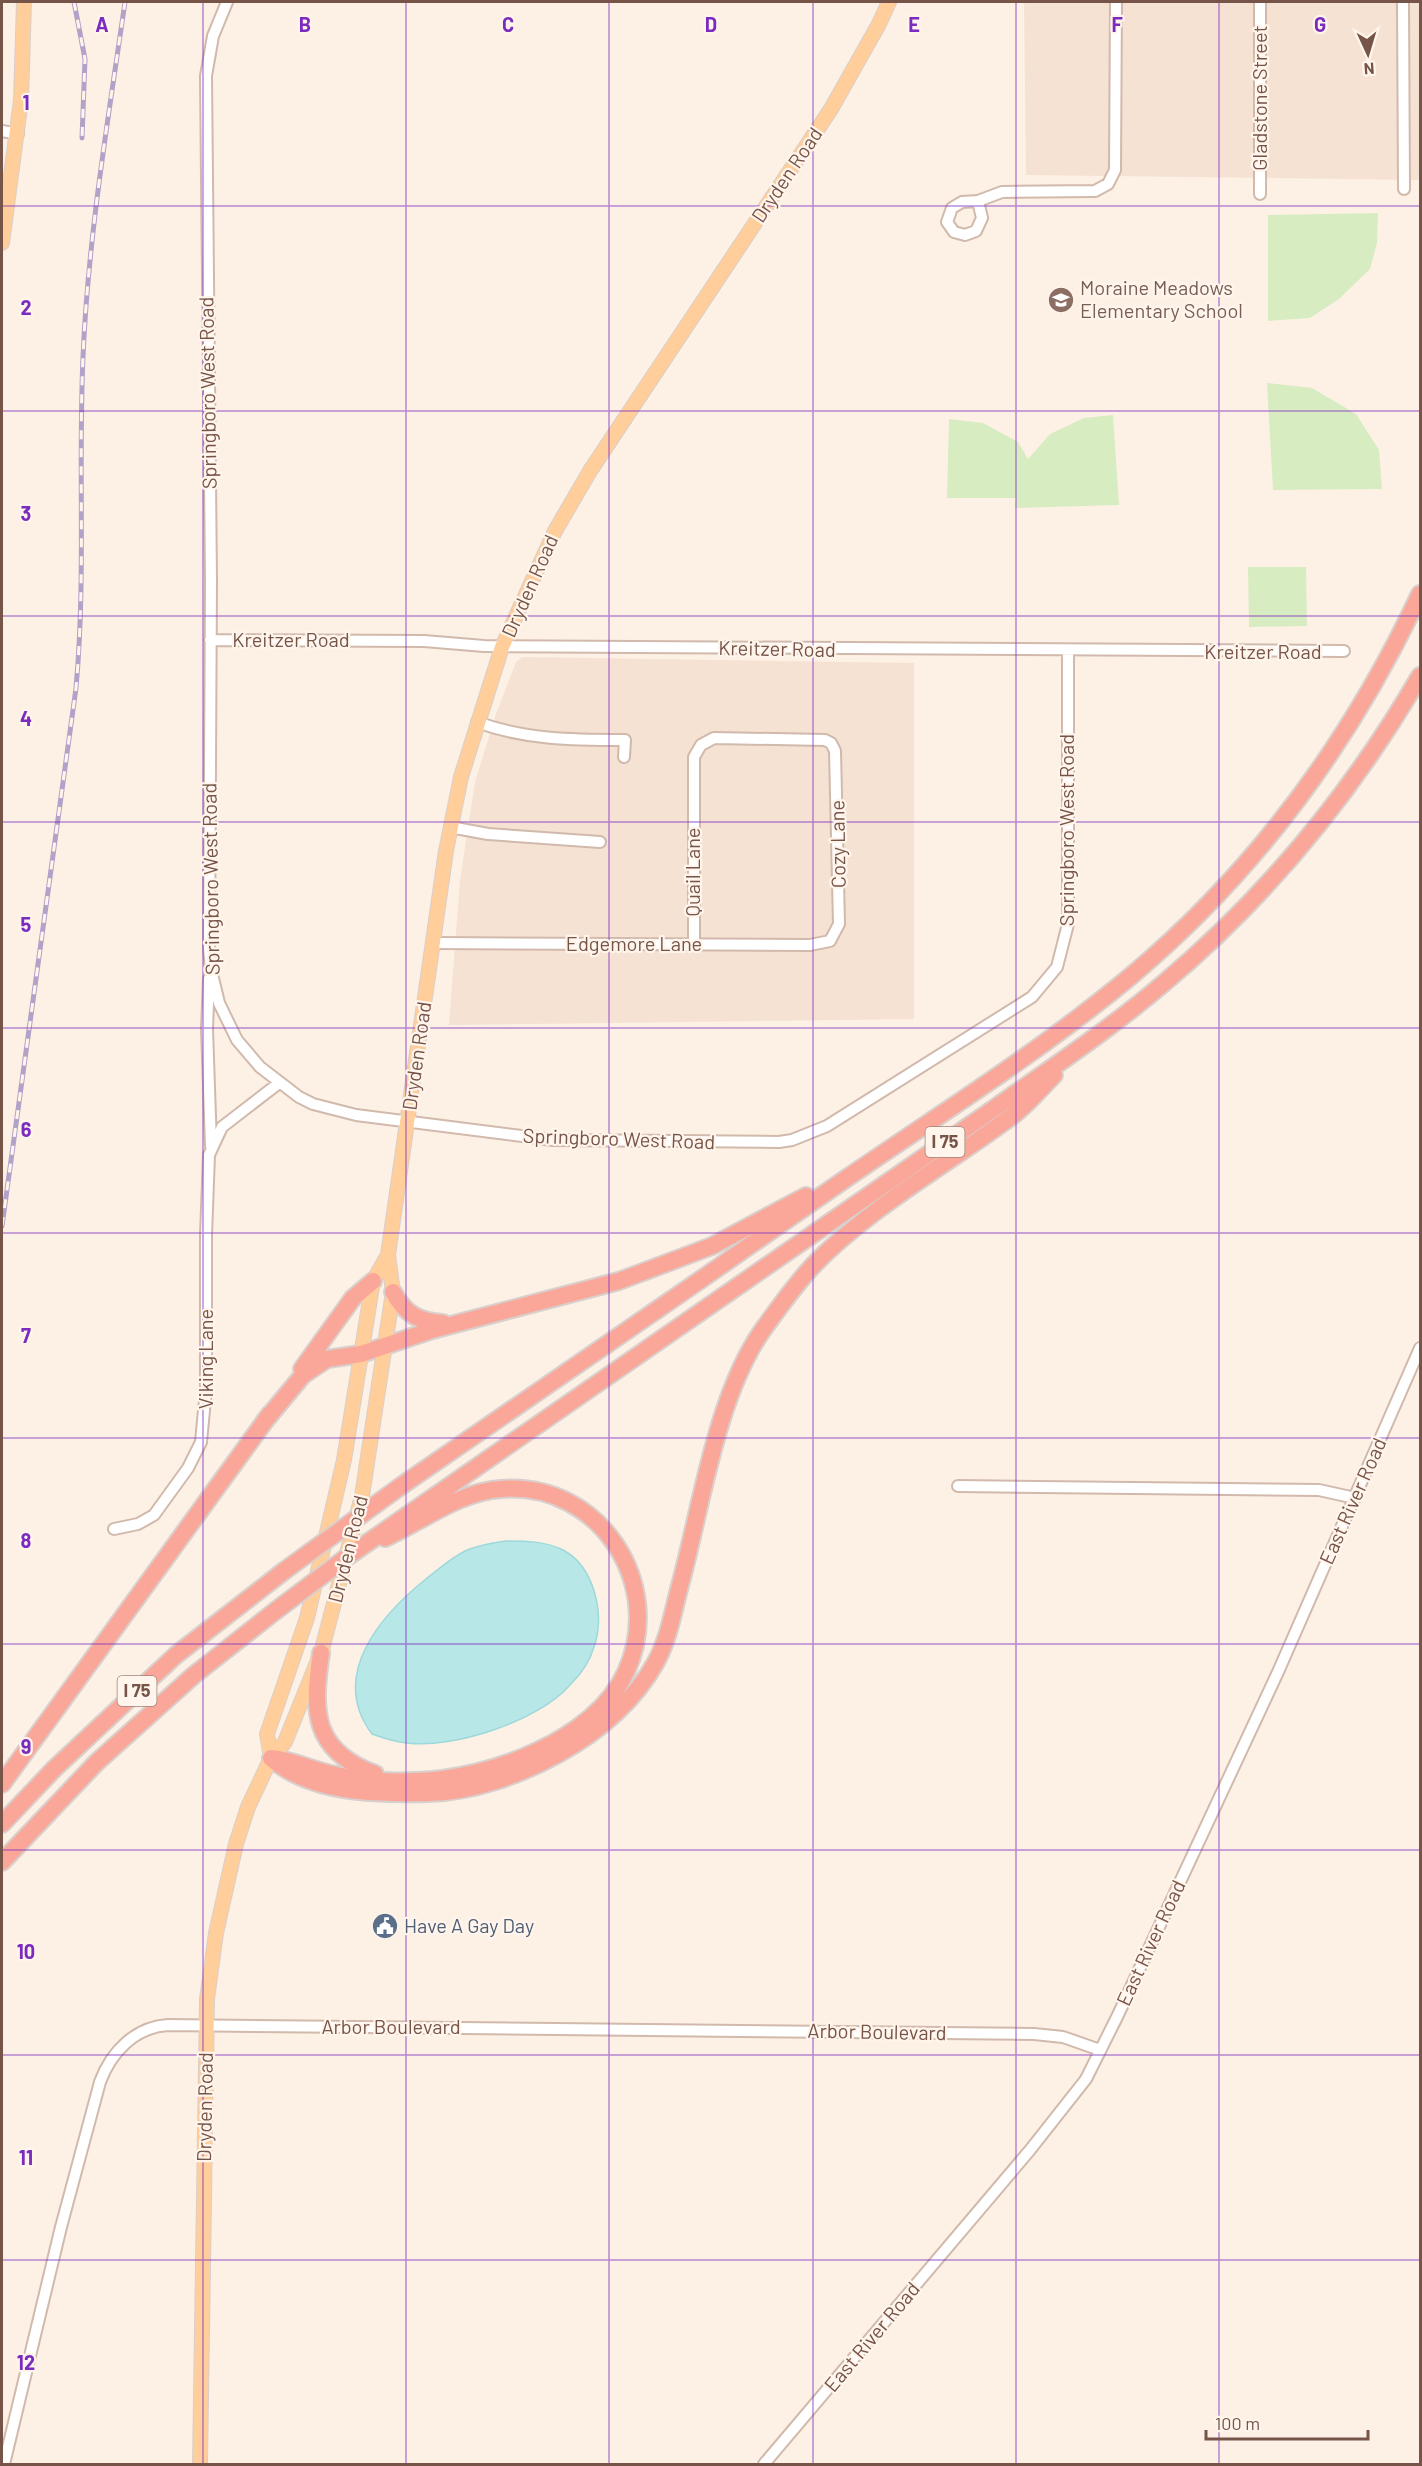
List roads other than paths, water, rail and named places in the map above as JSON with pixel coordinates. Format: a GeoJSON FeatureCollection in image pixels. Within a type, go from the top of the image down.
{"type":"FeatureCollection","features":[{"type":"Feature","properties":{"kind":"highway","name":"I 75"},"geometry":{"type":"LineString","coordinates":[[2,1824],[54,1769],[176,1655],[284,1571],[401,1486],[1020,1059],[1121,984],[1174,938],[1232,881],[1276,829],[1334,750],[1389,659],[1420,594]]}},
{"type":"Feature","properties":{"kind":"highway","name":"I 75"},"geometry":{"type":"LineString","coordinates":[[2,1862],[97,1762],[194,1676],[274,1612],[347,1557],[390,1531],[1089,1041],[1164,982],[1250,901],[1346,789],[1420,676]]}},
{"type":"Feature","properties":{"kind":"highway"},"geometry":{"type":"LineString","coordinates":[[271,1758],[286,1772],[331,1785],[363,1791],[435,1793],[475,1785],[525,1770],[579,1743],[610,1719],[631,1700],[648,1675],[666,1639],[719,1430],[744,1365],[760,1334],[810,1269],[853,1230],[1014,1115],[1089,1041]]}},
{"type":"Feature","properties":{"kind":"highway"},"geometry":{"type":"LineString","coordinates":[[264,1422],[311,1368],[327,1359],[361,1354],[465,1322],[620,1281],[712,1246],[883,1154]]}},
{"type":"Feature","properties":{"kind":"highway"},"geometry":{"type":"LineString","coordinates":[[2,1784],[354,1298],[372,1281]]}},
{"type":"Feature","properties":{"kind":"highway"},"geometry":{"type":"LineString","coordinates":[[393,1292],[407,1312],[418,1319],[444,1323],[465,1322]]}},
{"type":"Feature","properties":{"kind":"highway"},"geometry":{"type":"LineString","coordinates":[[271,1758],[290,1760],[336,1776],[390,1780],[418,1781],[497,1767],[528,1756],[568,1734],[592,1716],[614,1694],[626,1673],[636,1642],[639,1605],[628,1568],[602,1527],[582,1509],[537,1492],[501,1489],[466,1497],[390,1531]]}},
{"type":"Feature","properties":{"kind":"highway"},"geometry":{"type":"LineString","coordinates":[[321,1653],[316,1698],[322,1732],[335,1752],[351,1764],[390,1780]]}},
{"type":"Feature","properties":{"kind":"main road"},"geometry":{"type":"LineString","coordinates":[[2,243],[18,134],[24,2]]}},
{"type":"Feature","properties":{"kind":"main road","name":"Dryden Road"},"geometry":{"type":"LineString","coordinates":[[200,2464],[207,1999],[224,1892],[249,1807],[271,1758],[285,1742],[321,1653],[362,1496],[393,1292],[388,1255],[450,827],[477,722],[502,646],[555,531],[590,471],[831,109],[889,2]]}},
{"type":"Feature","properties":{"kind":"main road","name":"Dryden Road"},"geometry":{"type":"LineString","coordinates":[[271,1758],[267,1734],[307,1618],[344,1460],[372,1281],[388,1255]]}},
{"type":"Feature","properties":{"kind":"street","name":"Springboro West Road"},"geometry":{"type":"LineString","coordinates":[[227,2],[213,36],[206,76],[211,970],[219,1003],[237,1040],[253,1060],[279,1083],[313,1104],[356,1115],[554,1140],[779,1142],[792,1140],[827,1126],[1032,997],[1057,967],[1068,924],[1068,651]]}},
{"type":"Feature","properties":{"kind":"street"},"geometry":{"type":"LineString","coordinates":[[978,201],[1002,192],[1095,191],[1108,184],[1115,170],[1116,2]]}},
{"type":"Feature","properties":{"kind":"street","name":"Gladstone Street"},"geometry":{"type":"LineString","coordinates":[[1260,2],[1260,194]]}},
{"type":"Feature","properties":{"kind":"street"},"geometry":{"type":"LineString","coordinates":[[1403,2],[1404,189]]}},
{"type":"Feature","properties":{"kind":"street"},"geometry":{"type":"LineString","coordinates":[[2,131],[18,134]]}},
{"type":"Feature","properties":{"kind":"street","name":"Kreitzer Road"},"geometry":{"type":"LineString","coordinates":[[210,640],[424,641],[502,646],[1344,651]]}},
{"type":"Feature","properties":{"kind":"street"},"geometry":{"type":"LineString","coordinates":[[477,722],[517,735],[539,738],[625,740],[624,757]]}},
{"type":"Feature","properties":{"kind":"street","name":"Quail Lane"},"geometry":{"type":"LineString","coordinates":[[694,944],[694,757],[697,750],[707,741],[825,740],[834,748]]}},
{"type":"Feature","properties":{"kind":"street","name":"Cozy Lane"},"geometry":{"type":"LineString","coordinates":[[833,939],[839,924],[834,748]]}},
{"type":"Feature","properties":{"kind":"street"},"geometry":{"type":"LineString","coordinates":[[450,827],[488,834],[600,842]]}},
{"type":"Feature","properties":{"kind":"street","name":"Edgemore Lane"},"geometry":{"type":"LineString","coordinates":[[434,943],[810,945],[833,939]]}},
{"type":"Feature","properties":{"kind":"street","name":"Viking Lane"},"geometry":{"type":"LineString","coordinates":[[114,1529],[138,1524],[154,1515],[188,1468],[201,1442],[206,1413],[206,1235],[211,1147],[207,1029],[211,970]]}},
{"type":"Feature","properties":{"kind":"street"},"geometry":{"type":"LineString","coordinates":[[211,1147],[222,1127],[279,1083]]}},
{"type":"Feature","properties":{"kind":"street","name":"East River Road"},"geometry":{"type":"LineString","coordinates":[[764,2464],[1061,2113],[1086,2079],[1278,1672],[1420,1348]]}},
{"type":"Feature","properties":{"kind":"street"},"geometry":{"type":"LineString","coordinates":[[958,1486],[1319,1490],[1355,1498]]}},
{"type":"Feature","properties":{"kind":"street","name":"Arbor Boulevard"},"geometry":{"type":"LineString","coordinates":[[4,2464],[76,2169],[106,2067],[120,2048],[147,2029],[168,2025],[1034,2034],[1063,2037],[1100,2050]]}},
{"type":"Feature","properties":{"kind":"water"},"geometry":{"type":"Polygon","coordinates":[[[505,1541],[535,1542],[556,1547],[574,1558],[583,1568],[595,1593],[598,1621],[594,1647],[584,1668],[556,1698],[517,1721],[494,1730],[448,1742],[426,1744],[398,1742],[372,1734],[360,1712],[356,1690],[358,1668],[378,1628],[410,1593],[455,1557],[474,1547],[505,1541]]]}},
{"type":"Feature","properties":{"kind":"railway"},"geometry":{"type":"LineString","coordinates":[[74,2],[85,59],[82,138]]}},
{"type":"Feature","properties":{"kind":"railway"},"geometry":{"type":"LineString","coordinates":[[2,1226],[76,688],[81,605],[83,357],[89,268],[125,2]]}},
{"type":"Feature","properties":{"kind":"place","name":"Moraine Meadows Elementary School"},"geometry":{"type":"Point","coordinates":[1061,300]}},
{"type":"Feature","properties":{"kind":"place","name":"Have A Gay Day"},"geometry":{"type":"Point","coordinates":[385,1926]}}]}
